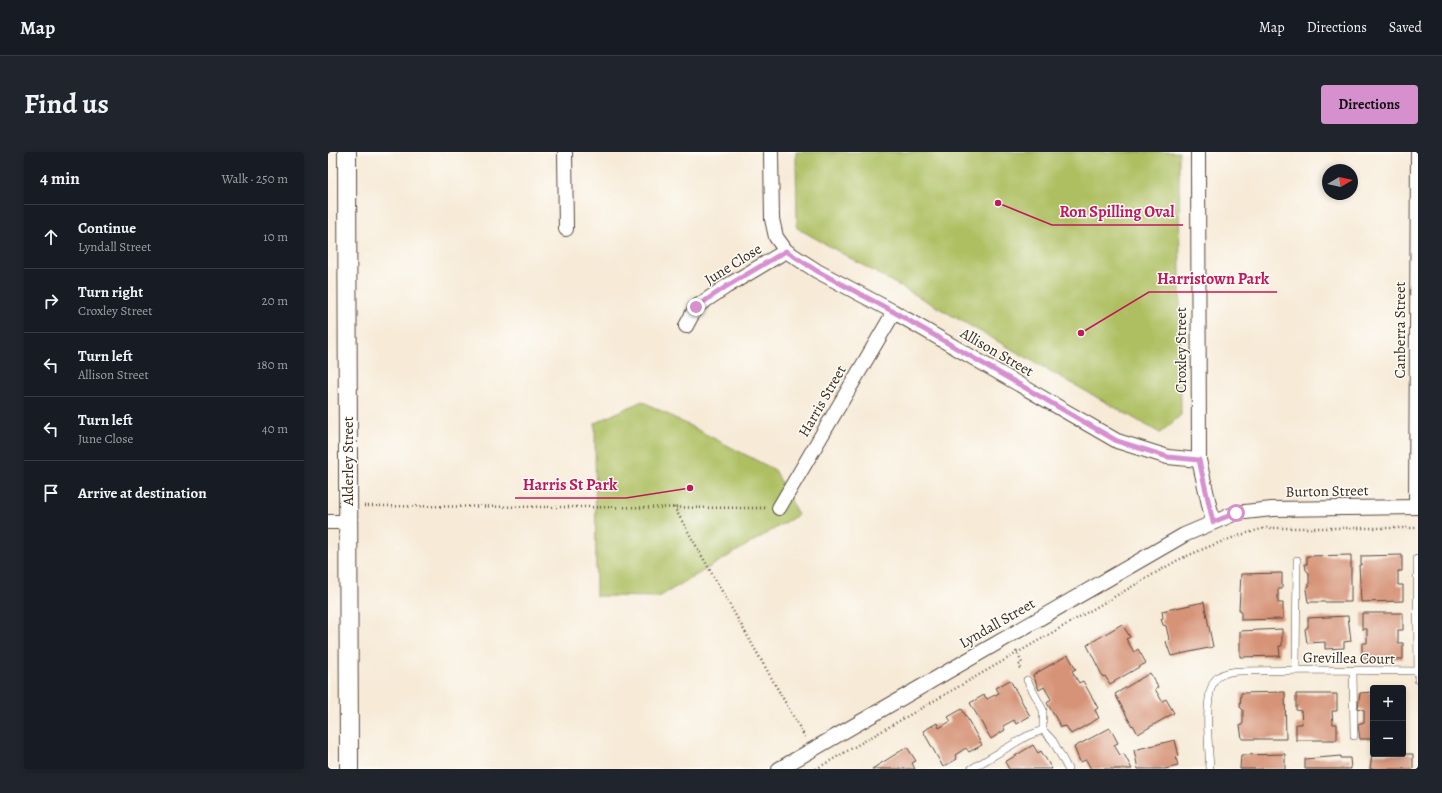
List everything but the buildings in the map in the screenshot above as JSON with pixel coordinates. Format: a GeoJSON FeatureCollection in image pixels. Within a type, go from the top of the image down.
{"type":"FeatureCollection","features":[{"type":"Feature","properties":{"kind":"street","name":"Alderley Street"},"geometry":{"type":"LineString","coordinates":[[347,152],[349,769]]}},
{"type":"Feature","properties":{"kind":"street"},"geometry":{"type":"LineString","coordinates":[[565,152],[566,229]]}},
{"type":"Feature","properties":{"kind":"street"},"geometry":{"type":"LineString","coordinates":[[771,152],[772,220],[776,237],[786,251]]}},
{"type":"Feature","properties":{"kind":"street","name":"Croxley Street"},"geometry":{"type":"LineString","coordinates":[[1198,152],[1199,460],[1213,522]]}},
{"type":"Feature","properties":{"kind":"street","name":"Canberra Street"},"geometry":{"type":"LineString","coordinates":[[1417,508],[1418,152]]}},
{"type":"Feature","properties":{"kind":"street","name":"Allison Street"},"geometry":{"type":"LineString","coordinates":[[786,251],[817,271],[894,312],[1117,441],[1168,457],[1199,460]]}},
{"type":"Feature","properties":{"kind":"street","name":"June Close"},"geometry":{"type":"LineString","coordinates":[[686,326],[696,307],[727,286],[786,251]]}},
{"type":"Feature","properties":{"kind":"street","name":"Harris Street"},"geometry":{"type":"LineString","coordinates":[[779,508],[894,312]]}},
{"type":"Feature","properties":{"kind":"street","name":"Burton Street"},"geometry":{"type":"LineString","coordinates":[[1236,513],[1272,509],[1417,508]]}},
{"type":"Feature","properties":{"kind":"street","name":"Lyndall Street"},"geometry":{"type":"LineString","coordinates":[[779,769],[1184,534],[1236,513]]}},
{"type":"Feature","properties":{"kind":"street"},"geometry":{"type":"LineString","coordinates":[[328,522],[348,514]]}},
{"type":"Feature","properties":{"kind":"lane","name":"Grevillea Court"},"geometry":{"type":"LineString","coordinates":[[1210,769],[1208,701],[1212,684],[1217,678],[1234,671],[1418,671],[1417,559]]}},
{"type":"Feature","properties":{"kind":"lane"},"geometry":{"type":"LineString","coordinates":[[1296,560],[1296,670]]}},
{"type":"Feature","properties":{"kind":"lane"},"geometry":{"type":"LineString","coordinates":[[1418,671],[1418,680]]}},
{"type":"Feature","properties":{"kind":"lane"},"geometry":{"type":"LineString","coordinates":[[1353,672],[1354,736]]}},
{"type":"Feature","properties":{"kind":"lane"},"geometry":{"type":"LineString","coordinates":[[1027,680],[1043,710],[1043,730],[1052,741],[1068,769]]}},
{"type":"Feature","properties":{"kind":"lane"},"geometry":{"type":"LineString","coordinates":[[971,769],[1027,736],[1043,730]]}},
{"type":"Feature","properties":{"kind":"path"},"geometry":{"type":"LineString","coordinates":[[348,514],[674,507],[779,508]]}},
{"type":"Feature","properties":{"kind":"path"},"geometry":{"type":"LineString","coordinates":[[674,507],[813,749]]}},
{"type":"Feature","properties":{"kind":"path"},"geometry":{"type":"LineString","coordinates":[[816,769],[1178,560],[1245,533],[1266,528],[1418,528]]}},
{"type":"Feature","properties":{"kind":"path"},"geometry":{"type":"LineString","coordinates":[[1007,637],[1017,652],[1022,663],[1019,664],[1027,680]]}},
{"type":"Feature","properties":{"kind":"green space"},"geometry":{"type":"Polygon","coordinates":[[[796,152],[1179,152],[1181,415],[1160,433],[797,228],[796,152]]]}},
{"type":"Feature","properties":{"kind":"green space"},"geometry":{"type":"Polygon","coordinates":[[[642,401],[775,470],[798,515],[659,597],[596,596],[595,423],[642,401]]]}},
{"type":"Feature","properties":{"kind":"place","name":"Ron Spilling Oval"},"geometry":{"type":"Point","coordinates":[998,203]}},
{"type":"Feature","properties":{"kind":"place","name":"Harristown Park"},"geometry":{"type":"Point","coordinates":[1081,333]}},
{"type":"Feature","properties":{"kind":"place","name":"Harris St Park"},"geometry":{"type":"Point","coordinates":[690,488]}},
{"type":"Feature","properties":{"kind":"route"},"geometry":{"type":"LineString","coordinates":[[696,307],[727,286],[786,251],[817,271],[894,312],[1117,441],[1168,457],[1199,460],[1213,522],[1236,513]]}}]}
